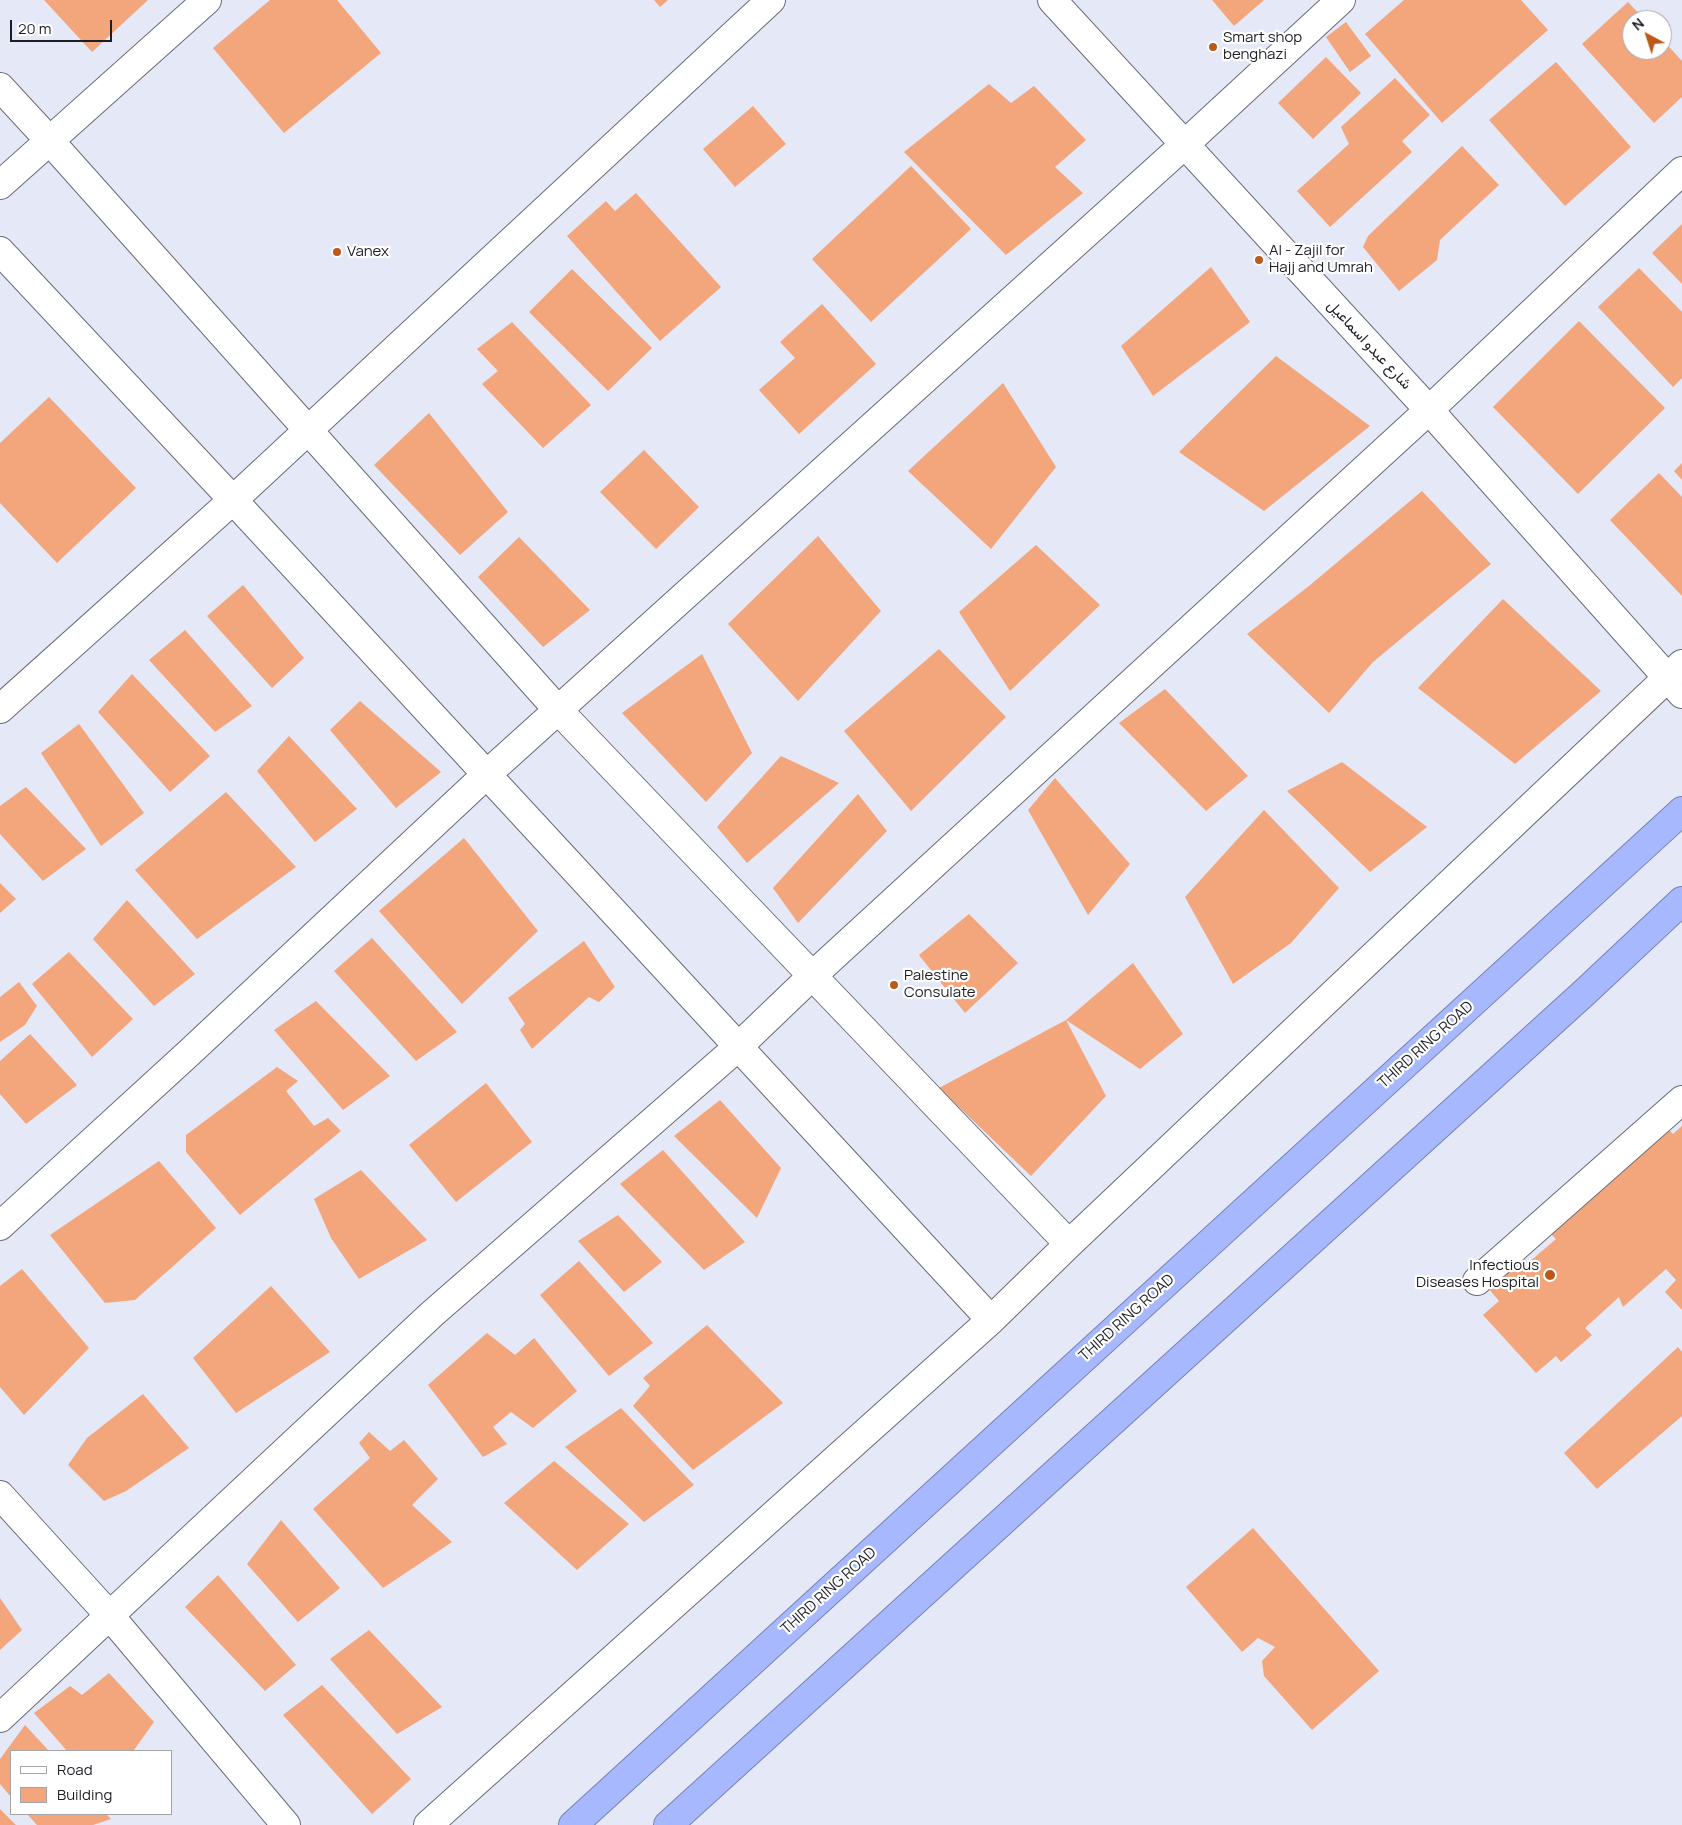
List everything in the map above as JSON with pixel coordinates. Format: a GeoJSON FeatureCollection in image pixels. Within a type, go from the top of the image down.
{"type":"FeatureCollection","features":[{"type":"Feature","properties":{"kind":"highway","name":"THIRD RING ROAD"},"geometry":{"type":"LineString","coordinates":[[573,1825],[1682,811]]}},
{"type":"Feature","properties":{"kind":"highway"},"geometry":{"type":"LineString","coordinates":[[668,1825],[1682,902]]}},
{"type":"Feature","properties":{"kind":"street"},"geometry":{"type":"LineString","coordinates":[[0,185],[208,0]]}},
{"type":"Feature","properties":{"kind":"street"},"geometry":{"type":"LineString","coordinates":[[0,709],[233,500],[771,0]]}},
{"type":"Feature","properties":{"kind":"street","name":"شارع عبدو اسماعيل"},"geometry":{"type":"LineString","coordinates":[[1052,0],[1677,678]]}},
{"type":"Feature","properties":{"kind":"street"},"geometry":{"type":"LineString","coordinates":[[0,1226],[190,1052],[486,774],[1184,145],[1341,0]]}},
{"type":"Feature","properties":{"kind":"street"},"geometry":{"type":"LineString","coordinates":[[0,87],[558,710],[1069,1244]]}},
{"type":"Feature","properties":{"kind":"street"},"geometry":{"type":"LineString","coordinates":[[0,1718],[432,1314],[739,1046],[812,976],[1429,410],[1682,171]]}},
{"type":"Feature","properties":{"kind":"street"},"geometry":{"type":"LineString","coordinates":[[0,251],[233,500],[991,1320]]}},
{"type":"Feature","properties":{"kind":"street"},"geometry":{"type":"LineString","coordinates":[[428,1825],[991,1320],[1069,1244],[1677,678]]}},
{"type":"Feature","properties":{"kind":"street"},"geometry":{"type":"LineString","coordinates":[[1477,1281],[1682,1100]]}},
{"type":"Feature","properties":{"kind":"street"},"geometry":{"type":"LineString","coordinates":[[0,1495],[110,1616],[286,1825]]}},
{"type":"Feature","properties":{"kind":"building"},"geometry":{"type":"Polygon","coordinates":[[[44,0],[148,0],[92,52],[44,0]]]}},
{"type":"Feature","properties":{"kind":"building"},"geometry":{"type":"Polygon","coordinates":[[[270,0],[337,0],[381,53],[284,133],[213,48],[270,0]]]}},
{"type":"Feature","properties":{"kind":"building"},"geometry":{"type":"Polygon","coordinates":[[[654,0],[668,0],[660,7],[654,0]]]}},
{"type":"Feature","properties":{"kind":"building"},"geometry":{"type":"Polygon","coordinates":[[[1212,0],[1264,0],[1234,26],[1212,0]]]}},
{"type":"Feature","properties":{"kind":"building"},"geometry":{"type":"Polygon","coordinates":[[[1404,0],[1521,0],[1548,30],[1442,123],[1365,34],[1404,0]]]}},
{"type":"Feature","properties":{"kind":"building"},"geometry":{"type":"Polygon","coordinates":[[[1628,2],[1636,10],[1622,10],[1622,60],[1672,60],[1672,50],[1682,61],[1682,97],[1654,123],[1582,44],[1628,2]]]}},
{"type":"Feature","properties":{"kind":"building"},"geometry":{"type":"Polygon","coordinates":[[[1346,22],[1371,56],[1350,72],[1326,37],[1346,22]]]}},
{"type":"Feature","properties":{"kind":"building"},"geometry":{"type":"Polygon","coordinates":[[[1326,57],[1361,93],[1313,139],[1278,103],[1326,57]]]}},
{"type":"Feature","properties":{"kind":"building"},"geometry":{"type":"Polygon","coordinates":[[[1556,62],[1631,147],[1565,206],[1489,120],[1556,62]]]}},
{"type":"Feature","properties":{"kind":"building"},"geometry":{"type":"Polygon","coordinates":[[[1395,78],[1430,115],[1402,141],[1412,152],[1330,227],[1297,191],[1349,144],[1341,127],[1395,78]]]}},
{"type":"Feature","properties":{"kind":"building"},"geometry":{"type":"Polygon","coordinates":[[[989,84],[1011,103],[1034,86],[1086,140],[1055,167],[1083,193],[1006,255],[904,152],[989,84]]]}},
{"type":"Feature","properties":{"kind":"building"},"geometry":{"type":"Polygon","coordinates":[[[753,106],[786,144],[735,187],[703,149],[753,106]]]}},
{"type":"Feature","properties":{"kind":"building"},"geometry":{"type":"Polygon","coordinates":[[[1462,146],[1499,185],[1440,240],[1437,260],[1399,291],[1363,247],[1368,236],[1462,146]]]}},
{"type":"Feature","properties":{"kind":"building"},"geometry":{"type":"Polygon","coordinates":[[[911,166],[971,229],[871,322],[812,259],[911,166]]]}},
{"type":"Feature","properties":{"kind":"building"},"geometry":{"type":"Polygon","coordinates":[[[636,193],[721,287],[660,341],[567,236],[606,201],[615,211],[636,193]]]}},
{"type":"Feature","properties":{"kind":"building"},"geometry":{"type":"Polygon","coordinates":[[[1682,224],[1682,284],[1652,253],[1682,224]]]}},
{"type":"Feature","properties":{"kind":"building"},"geometry":{"type":"Polygon","coordinates":[[[1211,267],[1250,322],[1153,396],[1121,346],[1211,267]]]}},
{"type":"Feature","properties":{"kind":"building"},"geometry":{"type":"Polygon","coordinates":[[[1639,268],[1682,312],[1682,378],[1673,387],[1598,307],[1639,268]]]}},
{"type":"Feature","properties":{"kind":"building"},"geometry":{"type":"Polygon","coordinates":[[[572,269],[652,348],[608,391],[529,312],[572,269]]]}},
{"type":"Feature","properties":{"kind":"building"},"geometry":{"type":"Polygon","coordinates":[[[822,304],[876,364],[799,434],[759,390],[795,358],[780,342],[822,304]]]}},
{"type":"Feature","properties":{"kind":"building"},"geometry":{"type":"Polygon","coordinates":[[[1579,321],[1665,408],[1578,494],[1493,407],[1579,321]]]}},
{"type":"Feature","properties":{"kind":"building"},"geometry":{"type":"Polygon","coordinates":[[[512,322],[591,405],[543,448],[482,384],[498,371],[477,349],[512,322]]]}},
{"type":"Feature","properties":{"kind":"building"},"geometry":{"type":"Polygon","coordinates":[[[1276,356],[1370,426],[1264,511],[1179,452],[1276,356]]]}},
{"type":"Feature","properties":{"kind":"building"},"geometry":{"type":"Polygon","coordinates":[[[1003,383],[1056,467],[991,549],[908,471],[1003,383]]]}},
{"type":"Feature","properties":{"kind":"building"},"geometry":{"type":"Polygon","coordinates":[[[49,397],[136,488],[57,563],[0,503],[0,443],[49,397]]]}},
{"type":"Feature","properties":{"kind":"building"},"geometry":{"type":"Polygon","coordinates":[[[429,413],[508,512],[460,555],[374,465],[429,413]]]}},
{"type":"Feature","properties":{"kind":"building"},"geometry":{"type":"Polygon","coordinates":[[[644,450],[699,507],[656,549],[600,492],[644,450]]]}},
{"type":"Feature","properties":{"kind":"building"},"geometry":{"type":"Polygon","coordinates":[[[1682,463],[1682,480],[1674,471],[1682,463]]]}},
{"type":"Feature","properties":{"kind":"building"},"geometry":{"type":"Polygon","coordinates":[[[1659,473],[1682,497],[1682,596],[1610,520],[1659,473]]]}},
{"type":"Feature","properties":{"kind":"building"},"geometry":{"type":"Polygon","coordinates":[[[1422,491],[1491,564],[1373,662],[1329,713],[1247,634],[1309,586],[1422,491]]]}},
{"type":"Feature","properties":{"kind":"building"},"geometry":{"type":"Polygon","coordinates":[[[818,536],[881,611],[798,701],[728,624],[818,536]]]}},
{"type":"Feature","properties":{"kind":"building"},"geometry":{"type":"Polygon","coordinates":[[[519,537],[590,610],[543,647],[478,577],[519,537]]]}},
{"type":"Feature","properties":{"kind":"building"},"geometry":{"type":"Polygon","coordinates":[[[1036,545],[1100,605],[1010,691],[959,612],[1036,545]]]}},
{"type":"Feature","properties":{"kind":"building"},"geometry":{"type":"Polygon","coordinates":[[[243,585],[304,658],[272,688],[207,616],[243,585]]]}},
{"type":"Feature","properties":{"kind":"building"},"geometry":{"type":"Polygon","coordinates":[[[1503,599],[1601,691],[1515,764],[1418,688],[1503,599]]]}},
{"type":"Feature","properties":{"kind":"building"},"geometry":{"type":"Polygon","coordinates":[[[185,630],[252,706],[215,732],[149,660],[185,630]]]}},
{"type":"Feature","properties":{"kind":"building"},"geometry":{"type":"Polygon","coordinates":[[[939,649],[1006,717],[911,811],[844,731],[939,649]]]}},
{"type":"Feature","properties":{"kind":"building"},"geometry":{"type":"Polygon","coordinates":[[[702,654],[752,753],[706,802],[622,713],[702,654]]]}},
{"type":"Feature","properties":{"kind":"building"},"geometry":{"type":"Polygon","coordinates":[[[132,674],[210,756],[170,792],[98,712],[132,674]]]}},
{"type":"Feature","properties":{"kind":"building"},"geometry":{"type":"Polygon","coordinates":[[[1165,689],[1248,776],[1206,811],[1119,723],[1165,689]]]}},
{"type":"Feature","properties":{"kind":"building"},"geometry":{"type":"Polygon","coordinates":[[[360,701],[441,772],[396,808],[330,730],[360,701]]]}},
{"type":"Feature","properties":{"kind":"building"},"geometry":{"type":"Polygon","coordinates":[[[79,724],[144,813],[101,846],[41,753],[79,724]]]}},
{"type":"Feature","properties":{"kind":"building"},"geometry":{"type":"Polygon","coordinates":[[[289,736],[357,809],[315,842],[257,771],[289,736]]]}},
{"type":"Feature","properties":{"kind":"building"},"geometry":{"type":"Polygon","coordinates":[[[781,756],[839,783],[747,863],[717,827],[781,756]]]}},
{"type":"Feature","properties":{"kind":"building"},"geometry":{"type":"Polygon","coordinates":[[[1342,762],[1427,827],[1370,872],[1287,791],[1342,762]]]}},
{"type":"Feature","properties":{"kind":"building"},"geometry":{"type":"Polygon","coordinates":[[[1055,778],[1130,864],[1088,915],[1028,810],[1055,778]]]}},
{"type":"Feature","properties":{"kind":"building"},"geometry":{"type":"Polygon","coordinates":[[[26,787],[86,849],[43,881],[0,834],[0,806],[26,787]]]}},
{"type":"Feature","properties":{"kind":"building"},"geometry":{"type":"Polygon","coordinates":[[[226,792],[296,867],[197,939],[135,870],[226,792]]]}},
{"type":"Feature","properties":{"kind":"building"},"geometry":{"type":"Polygon","coordinates":[[[858,794],[887,831],[798,923],[773,888],[858,794]]]}},
{"type":"Feature","properties":{"kind":"building"},"geometry":{"type":"Polygon","coordinates":[[[1264,810],[1339,888],[1291,943],[1233,984],[1185,897],[1264,810]]]}},
{"type":"Feature","properties":{"kind":"building"},"geometry":{"type":"Polygon","coordinates":[[[464,838],[538,931],[462,1004],[379,911],[464,838]]]}},
{"type":"Feature","properties":{"kind":"building"},"geometry":{"type":"Polygon","coordinates":[[[0,883],[16,899],[0,913],[0,883]]]}},
{"type":"Feature","properties":{"kind":"building"},"geometry":{"type":"Polygon","coordinates":[[[127,900],[195,974],[154,1006],[93,939],[127,900]]]}},
{"type":"Feature","properties":{"kind":"building"},"geometry":{"type":"Polygon","coordinates":[[[969,914],[1018,963],[965,1013],[919,955],[969,914]]]}},
{"type":"Feature","properties":{"kind":"building"},"geometry":{"type":"Polygon","coordinates":[[[372,938],[457,1032],[416,1061],[334,971],[372,938]]]}},
{"type":"Feature","properties":{"kind":"building"},"geometry":{"type":"Polygon","coordinates":[[[584,941],[615,987],[599,1002],[589,997],[532,1049],[520,1030],[525,1024],[508,998],[584,941]]]}},
{"type":"Feature","properties":{"kind":"building"},"geometry":{"type":"Polygon","coordinates":[[[69,952],[133,1019],[92,1057],[32,984],[69,952]]]}},
{"type":"Feature","properties":{"kind":"building"},"geometry":{"type":"Polygon","coordinates":[[[1133,963],[1183,1034],[1140,1069],[1066,1020],[1133,963]]]}},
{"type":"Feature","properties":{"kind":"building"},"geometry":{"type":"Polygon","coordinates":[[[19,982],[37,1006],[25,1025],[0,1042],[0,997],[19,982]]]}},
{"type":"Feature","properties":{"kind":"building"},"geometry":{"type":"Polygon","coordinates":[[[316,1001],[390,1076],[343,1110],[274,1030],[316,1001]]]}},
{"type":"Feature","properties":{"kind":"building"},"geometry":{"type":"Polygon","coordinates":[[[1066,1020],[1106,1096],[1031,1176],[939,1088],[1066,1020]]]}},
{"type":"Feature","properties":{"kind":"building"},"geometry":{"type":"Polygon","coordinates":[[[30,1034],[77,1085],[26,1124],[0,1094],[0,1061],[30,1034]]]}},
{"type":"Feature","properties":{"kind":"building"},"geometry":{"type":"Polygon","coordinates":[[[277,1067],[298,1081],[286,1091],[314,1126],[328,1118],[341,1131],[240,1215],[186,1152],[186,1135],[277,1067]]]}},
{"type":"Feature","properties":{"kind":"building"},"geometry":{"type":"Polygon","coordinates":[[[486,1083],[532,1142],[456,1202],[409,1145],[486,1083]]]}},
{"type":"Feature","properties":{"kind":"building"},"geometry":{"type":"Polygon","coordinates":[[[720,1100],[781,1168],[757,1218],[674,1136],[720,1100]]]}},
{"type":"Feature","properties":{"kind":"building"},"geometry":{"type":"Polygon","coordinates":[[[1666,1126],[1673,1134],[1682,1126],[1682,1310],[1665,1292],[1676,1280],[1666,1269],[1623,1307],[1619,1297],[1585,1328],[1592,1335],[1561,1362],[1556,1356],[1536,1373],[1483,1315],[1499,1301],[1488,1288],[1523,1257],[1528,1263],[1556,1239],[1549,1232],[1666,1126]]]}},
{"type":"Feature","properties":{"kind":"building"},"geometry":{"type":"Polygon","coordinates":[[[663,1150],[745,1242],[704,1270],[620,1184],[663,1150]]]}},
{"type":"Feature","properties":{"kind":"building"},"geometry":{"type":"Polygon","coordinates":[[[159,1161],[216,1228],[135,1300],[105,1303],[50,1235],[159,1161]]]}},
{"type":"Feature","properties":{"kind":"building"},"geometry":{"type":"Polygon","coordinates":[[[361,1170],[427,1240],[359,1279],[331,1238],[314,1199],[361,1170]]]}},
{"type":"Feature","properties":{"kind":"building"},"geometry":{"type":"Polygon","coordinates":[[[618,1215],[662,1262],[624,1292],[578,1241],[618,1215]]]}},
{"type":"Feature","properties":{"kind":"building"},"geometry":{"type":"Polygon","coordinates":[[[579,1261],[653,1343],[609,1376],[540,1295],[579,1261]]]}},
{"type":"Feature","properties":{"kind":"building"},"geometry":{"type":"Polygon","coordinates":[[[22,1269],[89,1348],[24,1415],[0,1387],[0,1286],[22,1269]]]}},
{"type":"Feature","properties":{"kind":"building"},"geometry":{"type":"Polygon","coordinates":[[[271,1286],[330,1352],[236,1413],[193,1358],[271,1286]]]}},
{"type":"Feature","properties":{"kind":"building"},"geometry":{"type":"Polygon","coordinates":[[[707,1325],[783,1403],[693,1470],[633,1406],[650,1386],[643,1378],[707,1325]]]}},
{"type":"Feature","properties":{"kind":"building"},"geometry":{"type":"Polygon","coordinates":[[[487,1333],[515,1355],[534,1338],[577,1391],[533,1428],[511,1412],[493,1427],[507,1444],[483,1457],[428,1385],[487,1333]]]}},
{"type":"Feature","properties":{"kind":"building"},"geometry":{"type":"Polygon","coordinates":[[[1678,1347],[1682,1352],[1682,1416],[1597,1489],[1564,1453],[1678,1347]]]}},
{"type":"Feature","properties":{"kind":"building"},"geometry":{"type":"Polygon","coordinates":[[[143,1394],[189,1448],[126,1491],[104,1501],[68,1465],[87,1438],[143,1394]]]}},
{"type":"Feature","properties":{"kind":"building"},"geometry":{"type":"Polygon","coordinates":[[[621,1408],[694,1485],[644,1522],[565,1447],[621,1408]]]}},
{"type":"Feature","properties":{"kind":"building"},"geometry":{"type":"Polygon","coordinates":[[[369,1432],[390,1451],[404,1440],[438,1479],[412,1505],[452,1542],[383,1588],[313,1509],[370,1458],[359,1443],[369,1432]]]}},
{"type":"Feature","properties":{"kind":"building"},"geometry":{"type":"Polygon","coordinates":[[[554,1461],[629,1524],[577,1570],[504,1503],[554,1461]]]}},
{"type":"Feature","properties":{"kind":"building"},"geometry":{"type":"Polygon","coordinates":[[[281,1520],[340,1588],[298,1622],[247,1564],[281,1520]]]}},
{"type":"Feature","properties":{"kind":"building"},"geometry":{"type":"Polygon","coordinates":[[[1253,1528],[1379,1671],[1312,1730],[1264,1676],[1262,1661],[1275,1647],[1258,1638],[1242,1652],[1186,1587],[1253,1528]]]}},
{"type":"Feature","properties":{"kind":"building"},"geometry":{"type":"Polygon","coordinates":[[[218,1575],[296,1665],[265,1691],[185,1607],[218,1575]]]}},
{"type":"Feature","properties":{"kind":"building"},"geometry":{"type":"Polygon","coordinates":[[[0,1598],[22,1630],[0,1650],[0,1598]]]}},
{"type":"Feature","properties":{"kind":"building"},"geometry":{"type":"Polygon","coordinates":[[[369,1630],[442,1707],[397,1734],[330,1659],[369,1630]]]}},
{"type":"Feature","properties":{"kind":"building"},"geometry":{"type":"Polygon","coordinates":[[[109,1673],[154,1722],[134,1750],[66,1750],[34,1713],[70,1686],[82,1695],[109,1673]]]}},
{"type":"Feature","properties":{"kind":"building"},"geometry":{"type":"Polygon","coordinates":[[[322,1685],[411,1779],[372,1814],[283,1715],[322,1685]]]}},
{"type":"Feature","properties":{"kind":"building"},"geometry":{"type":"Polygon","coordinates":[[[25,1725],[48,1750],[10,1750],[10,1796],[0,1784],[0,1759],[25,1725]]]}},
{"type":"Feature","properties":{"kind":"building"},"geometry":{"type":"Polygon","coordinates":[[[0,1809],[16,1825],[0,1825],[0,1809]]]}},
{"type":"Feature","properties":{"kind":"building"},"geometry":{"type":"Polygon","coordinates":[[[28,1815],[107,1815],[111,1819],[93,1825],[37,1825],[28,1815]]]}},
{"type":"Feature","properties":{"kind":"place","name":"Smart shop benghazi"},"geometry":{"type":"Point","coordinates":[1213,47]}},
{"type":"Feature","properties":{"kind":"place","name":"Vanex"},"geometry":{"type":"Point","coordinates":[337,252]}},
{"type":"Feature","properties":{"kind":"place","name":"Al - Zajil for Hajj and Umrah"},"geometry":{"type":"Point","coordinates":[1259,260]}},
{"type":"Feature","properties":{"kind":"place","name":"Palestine Consulate"},"geometry":{"type":"Point","coordinates":[894,985]}},
{"type":"Feature","properties":{"kind":"place","name":"Infectious Diseases Hospital"},"geometry":{"type":"Point","coordinates":[1550,1275]}}]}
